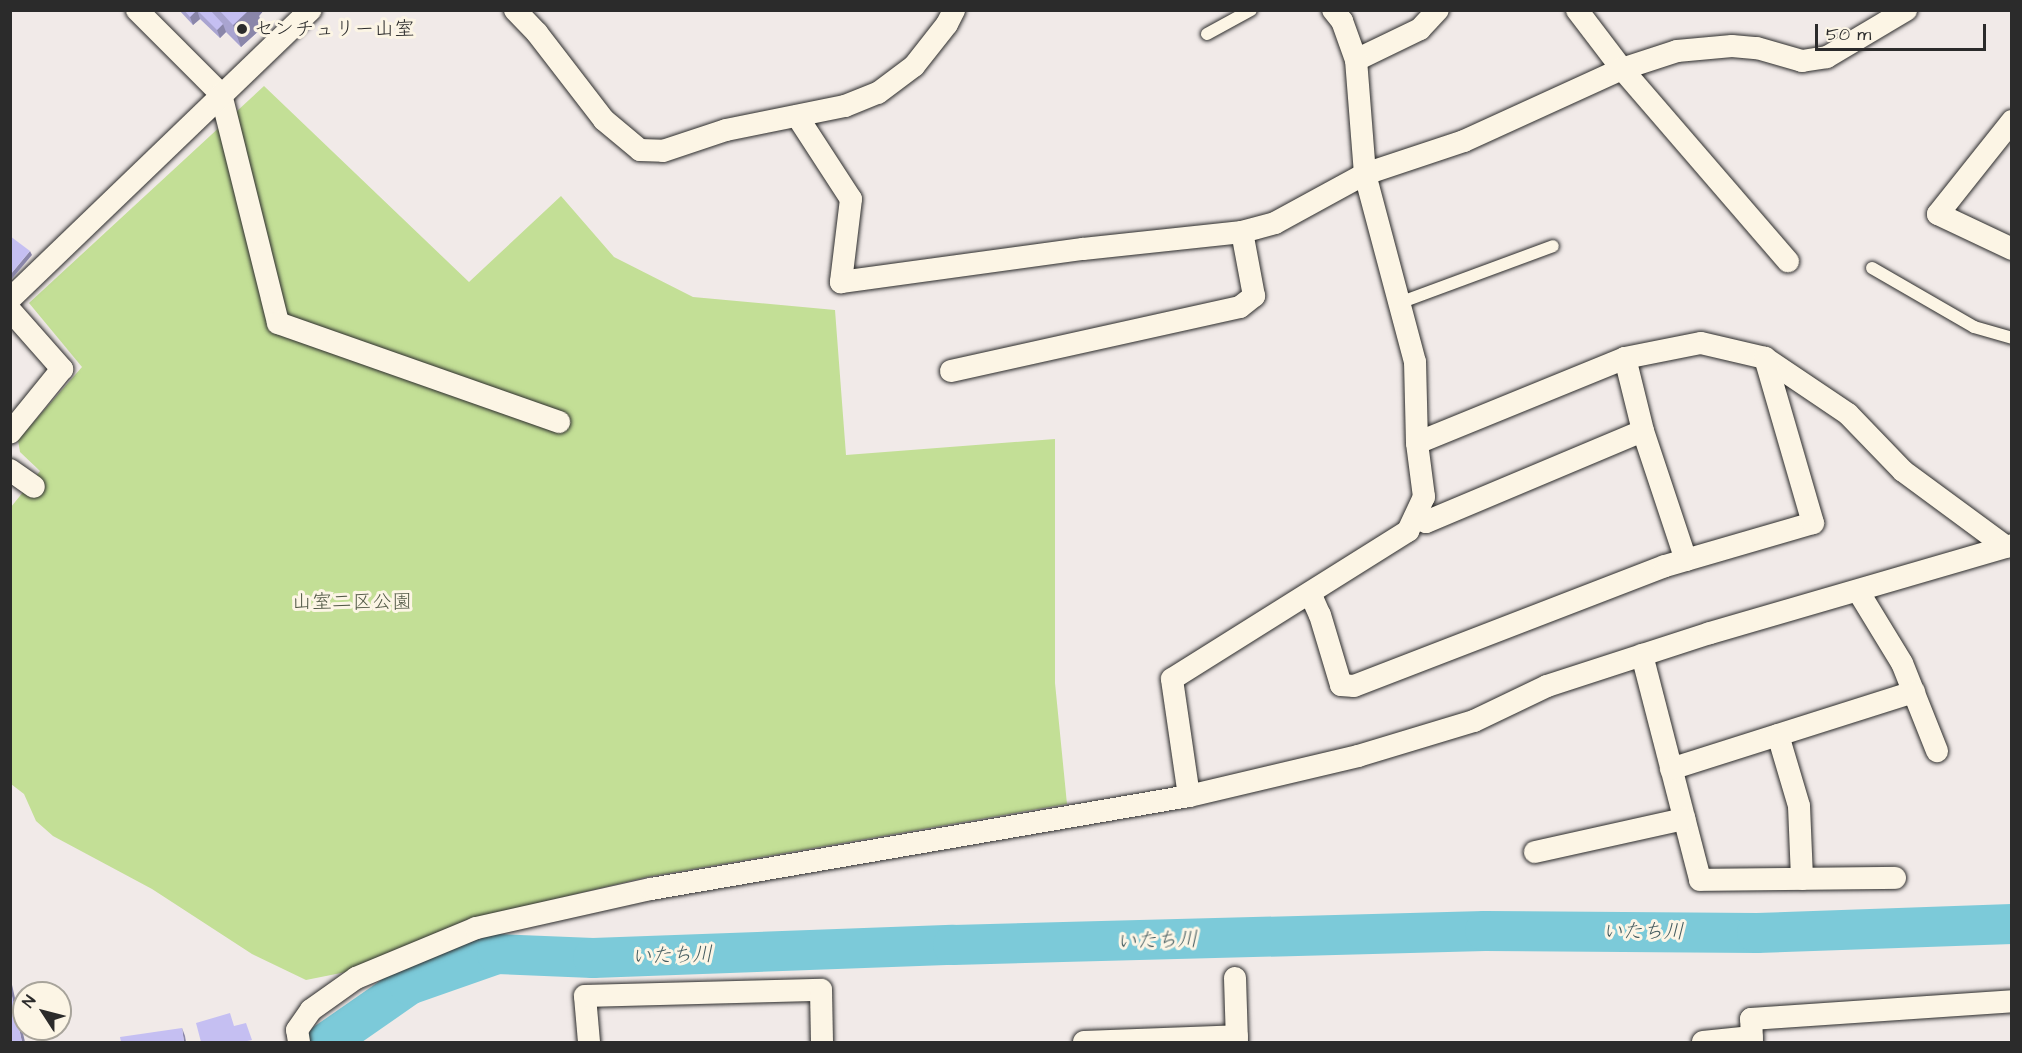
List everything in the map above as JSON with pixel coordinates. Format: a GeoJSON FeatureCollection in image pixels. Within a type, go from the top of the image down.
{"type":"FeatureCollection","features":[{"type":"Feature","properties":{"kind":"street"},"geometry":{"type":"LineString","coordinates":[[137,10],[221,94],[278,323],[559,422]]}},
{"type":"Feature","properties":{"kind":"street"},"geometry":{"type":"LineString","coordinates":[[10,299],[310,10]]}},
{"type":"Feature","properties":{"kind":"street"},"geometry":{"type":"LineString","coordinates":[[515,10],[537,33],[604,120],[640,150],[663,151],[726,130],[845,106],[878,93],[914,66],[947,24],[954,10]]}},
{"type":"Feature","properties":{"kind":"street"},"geometry":{"type":"LineString","coordinates":[[1189,796],[1172,679],[1408,531],[1424,498],[1417,443],[1415,362],[1365,174],[1356,60],[1342,21],[1333,10]]}},
{"type":"Feature","properties":{"kind":"street"},"geometry":{"type":"LineString","coordinates":[[1356,60],[1420,29],[1438,10]]}},
{"type":"Feature","properties":{"kind":"street"},"geometry":{"type":"LineString","coordinates":[[1577,10],[1622,69],[1788,261]]}},
{"type":"Feature","properties":{"kind":"street"},"geometry":{"type":"LineString","coordinates":[[797,116],[851,199],[841,282],[1083,249],[1242,232],[1275,223],[1365,174],[1464,141],[1622,69],[1677,51],[1732,46],[1757,48],[1802,61],[1827,57],[1906,10]]}},
{"type":"Feature","properties":{"kind":"street"},"geometry":{"type":"LineString","coordinates":[[2012,121],[1938,214],[2012,249]]}},
{"type":"Feature","properties":{"kind":"street"},"geometry":{"type":"LineString","coordinates":[[951,371],[1240,308],[1254,296],[1242,232]]}},
{"type":"Feature","properties":{"kind":"street"},"geometry":{"type":"LineString","coordinates":[[10,310],[62,369],[10,433]]}},
{"type":"Feature","properties":{"kind":"street"},"geometry":{"type":"LineString","coordinates":[[1417,443],[1625,358],[1701,343],[1765,358],[1848,414],[1903,471],[2009,546]]}},
{"type":"Feature","properties":{"kind":"street"},"geometry":{"type":"LineString","coordinates":[[1625,358],[1643,431],[1686,560]]}},
{"type":"Feature","properties":{"kind":"street"},"geometry":{"type":"LineString","coordinates":[[1310,592],[1320,615],[1341,685],[1354,686],[1686,560],[1813,524],[1765,358]]}},
{"type":"Feature","properties":{"kind":"street"},"geometry":{"type":"LineString","coordinates":[[1415,517],[1426,522],[1643,431]]}},
{"type":"Feature","properties":{"kind":"street"},"geometry":{"type":"LineString","coordinates":[[10,470],[34,487]]}},
{"type":"Feature","properties":{"kind":"street"},"geometry":{"type":"LineString","coordinates":[[298,1036],[311,1010],[357,978],[476,928],[651,888],[1189,796],[1358,756],[1474,721],[1547,687],[1642,656],[2009,546]]}},
{"type":"Feature","properties":{"kind":"street"},"geometry":{"type":"LineString","coordinates":[[1858,591],[1902,663],[1937,751]]}},
{"type":"Feature","properties":{"kind":"street"},"geometry":{"type":"LineString","coordinates":[[1642,656],[1700,880],[1895,878]]}},
{"type":"Feature","properties":{"kind":"street"},"geometry":{"type":"LineString","coordinates":[[1671,769],[1914,692]]}},
{"type":"Feature","properties":{"kind":"street"},"geometry":{"type":"LineString","coordinates":[[1778,735],[1799,806],[1802,879]]}},
{"type":"Feature","properties":{"kind":"street"},"geometry":{"type":"LineString","coordinates":[[1535,852],[1684,819]]}},
{"type":"Feature","properties":{"kind":"street"},"geometry":{"type":"LineString","coordinates":[[1084,1042],[1237,1039],[1235,978]]}},
{"type":"Feature","properties":{"kind":"street"},"geometry":{"type":"LineString","coordinates":[[589,1042],[585,996],[821,990],[822,1042]]}},
{"type":"Feature","properties":{"kind":"street"},"geometry":{"type":"LineString","coordinates":[[1704,1042],[1752,1040],[1750,1019],[2012,1001]]}},
{"type":"Feature","properties":{"kind":"lane"},"geometry":{"type":"LineString","coordinates":[[1207,33],[1251,10]]}},
{"type":"Feature","properties":{"kind":"lane"},"geometry":{"type":"LineString","coordinates":[[1399,303],[1553,246]]}},
{"type":"Feature","properties":{"kind":"lane"},"geometry":{"type":"LineString","coordinates":[[1872,268],[1974,327],[2012,338]]}},
{"type":"Feature","properties":{"kind":"green space","name":"山室二区公園"},"geometry":{"type":"Polygon","coordinates":[[[264,86],[469,282],[561,196],[614,257],[693,297],[835,310],[846,455],[1055,439],[1055,683],[1067,804],[647,877],[467,920],[346,972],[306,980],[252,954],[152,889],[53,836],[36,821],[24,794],[11,784],[11,507],[40,471],[20,452],[18,440],[82,367],[29,303],[264,86]]]}},
{"type":"Feature","properties":{"kind":"building"},"geometry":{"type":"Polygon","coordinates":[[[184,10],[197,10],[190,17],[184,10]]]}},
{"type":"Feature","properties":{"kind":"building"},"geometry":{"type":"Polygon","coordinates":[[[197,10],[210,10],[223,24],[217,30],[197,10]]]}},
{"type":"Feature","properties":{"kind":"building"},"geometry":{"type":"Polygon","coordinates":[[[219,10],[249,10],[233,25],[219,10]]]}},
{"type":"Feature","properties":{"kind":"building"},"geometry":{"type":"Polygon","coordinates":[[[10,236],[30,251],[10,275],[10,236]]]}},
{"type":"Feature","properties":{"kind":"building"},"geometry":{"type":"Polygon","coordinates":[[[10,987],[12,1041],[22,1042],[10,1042],[10,987]]]}},
{"type":"Feature","properties":{"kind":"building"},"geometry":{"type":"Polygon","coordinates":[[[230,1013],[234,1026],[246,1023],[252,1040],[201,1042],[196,1023],[230,1013]]]}},
{"type":"Feature","properties":{"kind":"building"},"geometry":{"type":"Polygon","coordinates":[[[182,1028],[184,1042],[121,1042],[120,1037],[182,1028]]]}},
{"type":"Feature","properties":{"kind":"waterway","name":"いたち川"},"geometry":{"type":"LineString","coordinates":[[327,1042],[409,985],[497,954],[593,958],[953,945],[1485,931],[1757,933],[2012,924]]}},
{"type":"Feature","properties":{"kind":"place","name":"センチュリー山室"},"geometry":{"type":"Point","coordinates":[242,29]}}]}
